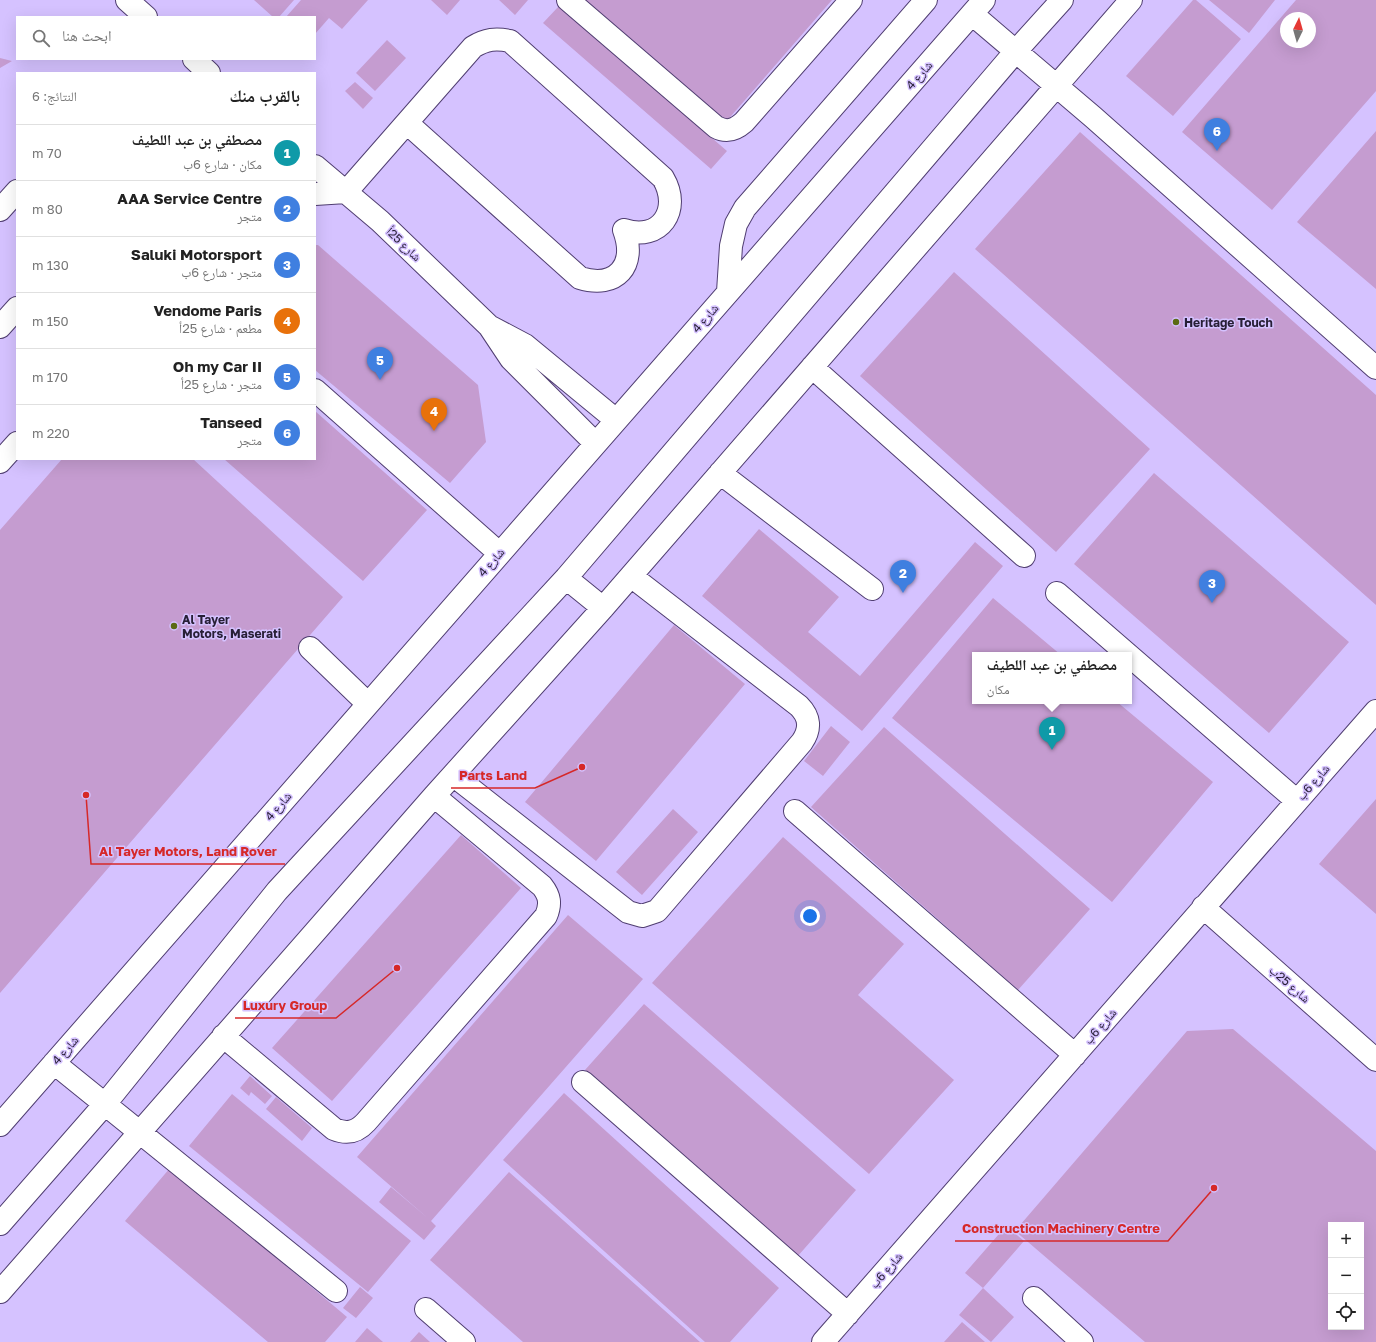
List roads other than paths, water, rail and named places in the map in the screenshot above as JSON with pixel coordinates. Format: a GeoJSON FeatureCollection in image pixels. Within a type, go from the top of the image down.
{"type":"FeatureCollection","features":[{"type":"Feature","properties":{"kind":"street"},"geometry":{"type":"LineString","coordinates":[[127,0],[145,16]]}},
{"type":"Feature","properties":{"kind":"street"},"geometry":{"type":"LineString","coordinates":[[568,0],[716,127],[722,130],[731,130],[744,122],[851,0]]}},
{"type":"Feature","properties":{"kind":"street"},"geometry":{"type":"LineString","coordinates":[[728,292],[731,246],[736,224],[745,208],[926,0]]}},
{"type":"Feature","properties":{"kind":"street"},"geometry":{"type":"LineString","coordinates":[[0,1224],[105,1104],[277,891],[566,578],[1016,51],[1062,0]]}},
{"type":"Feature","properties":{"kind":"street"},"geometry":{"type":"LineString","coordinates":[[0,1292],[222,1036],[434,796],[603,608],[1131,0]]}},
{"type":"Feature","properties":{"kind":"street"},"geometry":{"type":"LineString","coordinates":[[978,7],[1016,51],[1376,368]]}},
{"type":"Feature","properties":{"kind":"street","name":"شارع 4"},"geometry":{"type":"LineString","coordinates":[[0,1125],[367,703],[978,7]]}},
{"type":"Feature","properties":{"kind":"street"},"geometry":{"type":"LineString","coordinates":[[316,194],[346,192],[407,122],[473,47],[481,42],[500,39],[510,41],[663,178],[671,196],[671,207],[661,224],[653,230],[643,233],[633,233],[624,230],[628,242],[629,255],[624,266],[616,276],[605,281],[592,282],[580,278],[407,122]]}},
{"type":"Feature","properties":{"kind":"street"},"geometry":{"type":"LineString","coordinates":[[195,60],[209,72]]}},
{"type":"Feature","properties":{"kind":"street","name":"شارع 25أ"},"geometry":{"type":"LineString","coordinates":[[316,167],[380,221],[489,326],[511,359],[595,443]]}},
{"type":"Feature","properties":{"kind":"street"},"geometry":{"type":"LineString","coordinates":[[0,210],[16,191]]}},
{"type":"Feature","properties":{"kind":"street"},"geometry":{"type":"LineString","coordinates":[[0,327],[16,309]]}},
{"type":"Feature","properties":{"kind":"street","name":"شارع 25أ"},"geometry":{"type":"LineString","coordinates":[[489,326],[524,345],[616,420]]}},
{"type":"Feature","properties":{"kind":"street"},"geometry":{"type":"LineString","coordinates":[[812,367],[1024,556]]}},
{"type":"Feature","properties":{"kind":"street"},"geometry":{"type":"LineString","coordinates":[[316,391],[500,553]]}},
{"type":"Feature","properties":{"kind":"street"},"geometry":{"type":"LineString","coordinates":[[0,461],[16,444]]}},
{"type":"Feature","properties":{"kind":"street"},"geometry":{"type":"LineString","coordinates":[[720,473],[872,589]]}},
{"type":"Feature","properties":{"kind":"street"},"geometry":{"type":"LineString","coordinates":[[453,776],[628,912],[642,916],[656,911],[802,742],[806,736],[809,723],[804,711],[799,706],[631,576]]}},
{"type":"Feature","properties":{"kind":"street"},"geometry":{"type":"LineString","coordinates":[[566,578],[603,608]]}},
{"type":"Feature","properties":{"kind":"street"},"geometry":{"type":"LineString","coordinates":[[1057,593],[1125,652]]}},
{"type":"Feature","properties":{"kind":"street"},"geometry":{"type":"LineString","coordinates":[[310,648],[367,703]]}},
{"type":"Feature","properties":{"kind":"street"},"geometry":{"type":"LineString","coordinates":[[1132,658],[1297,801]]}},
{"type":"Feature","properties":{"kind":"street","name":"شارع 6ب"},"geometry":{"type":"LineString","coordinates":[[823,1342],[1376,710]]}},
{"type":"Feature","properties":{"kind":"street"},"geometry":{"type":"LineString","coordinates":[[222,1036],[334,1129],[351,1133],[362,1127],[546,916],[549,909],[550,900],[542,886],[434,796]]}},
{"type":"Feature","properties":{"kind":"street"},"geometry":{"type":"LineString","coordinates":[[795,811],[1075,1054]]}},
{"type":"Feature","properties":{"kind":"street","name":"شارع 25ب"},"geometry":{"type":"LineString","coordinates":[[1203,907],[1376,1060]]}},
{"type":"Feature","properties":{"kind":"street"},"geometry":{"type":"LineString","coordinates":[[54,1063],[336,1291]]}},
{"type":"Feature","properties":{"kind":"street"},"geometry":{"type":"LineString","coordinates":[[583,1082],[848,1314]]}},
{"type":"Feature","properties":{"kind":"street"},"geometry":{"type":"LineString","coordinates":[[1034,1298],[1082,1342]]}},
{"type":"Feature","properties":{"kind":"street"},"geometry":{"type":"LineString","coordinates":[[426,1309],[464,1342]]}},
{"type":"Feature","properties":{"kind":"place","name":"Tanseed"},"geometry":{"type":"Point","coordinates":[1217,151]}},
{"type":"Feature","properties":{"kind":"place","name":"Heritage Touch"},"geometry":{"type":"Point","coordinates":[1176,322]}},
{"type":"Feature","properties":{"kind":"place","name":"Oh my Car II"},"geometry":{"type":"Point","coordinates":[380,380]}},
{"type":"Feature","properties":{"kind":"place","name":"Vendome Paris"},"geometry":{"type":"Point","coordinates":[434,431]}},
{"type":"Feature","properties":{"kind":"place","name":"AAA Service Centre"},"geometry":{"type":"Point","coordinates":[903,593]}},
{"type":"Feature","properties":{"kind":"place","name":"Saluki Motorsport"},"geometry":{"type":"Point","coordinates":[1212,603]}},
{"type":"Feature","properties":{"kind":"place","name":"Al Tayer Motors, Maserati"},"geometry":{"type":"Point","coordinates":[174,626]}},
{"type":"Feature","properties":{"kind":"place","name":"مصطفي بن عبد اللطيف"},"geometry":{"type":"Point","coordinates":[1052,750]}},
{"type":"Feature","properties":{"kind":"place","name":"Parts Land"},"geometry":{"type":"Point","coordinates":[582,767]}},
{"type":"Feature","properties":{"kind":"place","name":"Al Tayer Motors, Land Rover"},"geometry":{"type":"Point","coordinates":[86,795]}},
{"type":"Feature","properties":{"kind":"place","name":"Luxury Group"},"geometry":{"type":"Point","coordinates":[397,968]}},
{"type":"Feature","properties":{"kind":"place","name":"Construction Machinery Centre"},"geometry":{"type":"Point","coordinates":[1214,1188]}}]}
